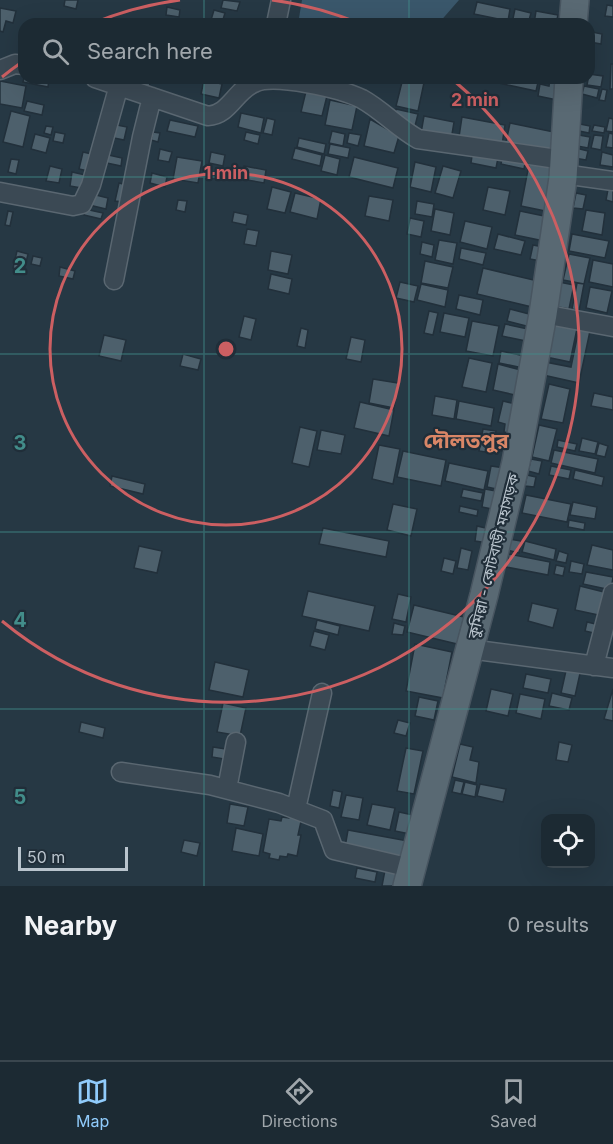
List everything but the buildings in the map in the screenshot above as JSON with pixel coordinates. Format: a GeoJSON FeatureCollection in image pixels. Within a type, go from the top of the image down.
{"type":"FeatureCollection","features":[{"type":"Feature","properties":{"kind":"main road"},"geometry":{"type":"LineString","coordinates":[[574,18],[575,0]]}},
{"type":"Feature","properties":{"kind":"main road","name":"কুমিল্লা - কোটবাড়ী মহাসড়ক"},"geometry":{"type":"LineString","coordinates":[[409,877],[470,649],[516,462],[543,314],[563,167],[569,84]]}},
{"type":"Feature","properties":{"kind":"street"},"geometry":{"type":"LineString","coordinates":[[278,18],[282,0]]}},
{"type":"Feature","properties":{"kind":"street"},"geometry":{"type":"LineString","coordinates":[[0,70],[18,64]]}},
{"type":"Feature","properties":{"kind":"street"},"geometry":{"type":"LineString","coordinates":[[113,84],[208,116],[216,116],[224,111],[241,90],[254,84]]}},
{"type":"Feature","properties":{"kind":"street"},"geometry":{"type":"LineString","coordinates":[[307,84],[362,99],[403,131],[418,139],[563,167],[613,181]]}},
{"type":"Feature","properties":{"kind":"street"},"geometry":{"type":"LineString","coordinates":[[0,192],[73,206],[82,204],[92,185],[119,86]]}},
{"type":"Feature","properties":{"kind":"street"},"geometry":{"type":"LineString","coordinates":[[114,280],[152,96]]}},
{"type":"Feature","properties":{"kind":"street"},"geometry":{"type":"LineString","coordinates":[[543,314],[613,327]]}},
{"type":"Feature","properties":{"kind":"street"},"geometry":{"type":"LineString","coordinates":[[594,666],[613,593]]}},
{"type":"Feature","properties":{"kind":"street"},"geometry":{"type":"LineString","coordinates":[[470,649],[613,668]]}},
{"type":"Feature","properties":{"kind":"street"},"geometry":{"type":"LineString","coordinates":[[296,809],[322,693]]}},
{"type":"Feature","properties":{"kind":"street"},"geometry":{"type":"LineString","coordinates":[[226,789],[236,742]]}},
{"type":"Feature","properties":{"kind":"street"},"geometry":{"type":"LineString","coordinates":[[121,772],[210,785],[296,809],[323,820],[334,850],[409,877]]}},
{"type":"Feature","properties":{"kind":"water"},"geometry":{"type":"Polygon","coordinates":[[[302,0],[459,0],[443,18],[299,18],[302,0]]]}},
{"type":"Feature","properties":{"kind":"district","name":"দৌলতপুর"},"geometry":{"type":"Point","coordinates":[466,440]}}]}
